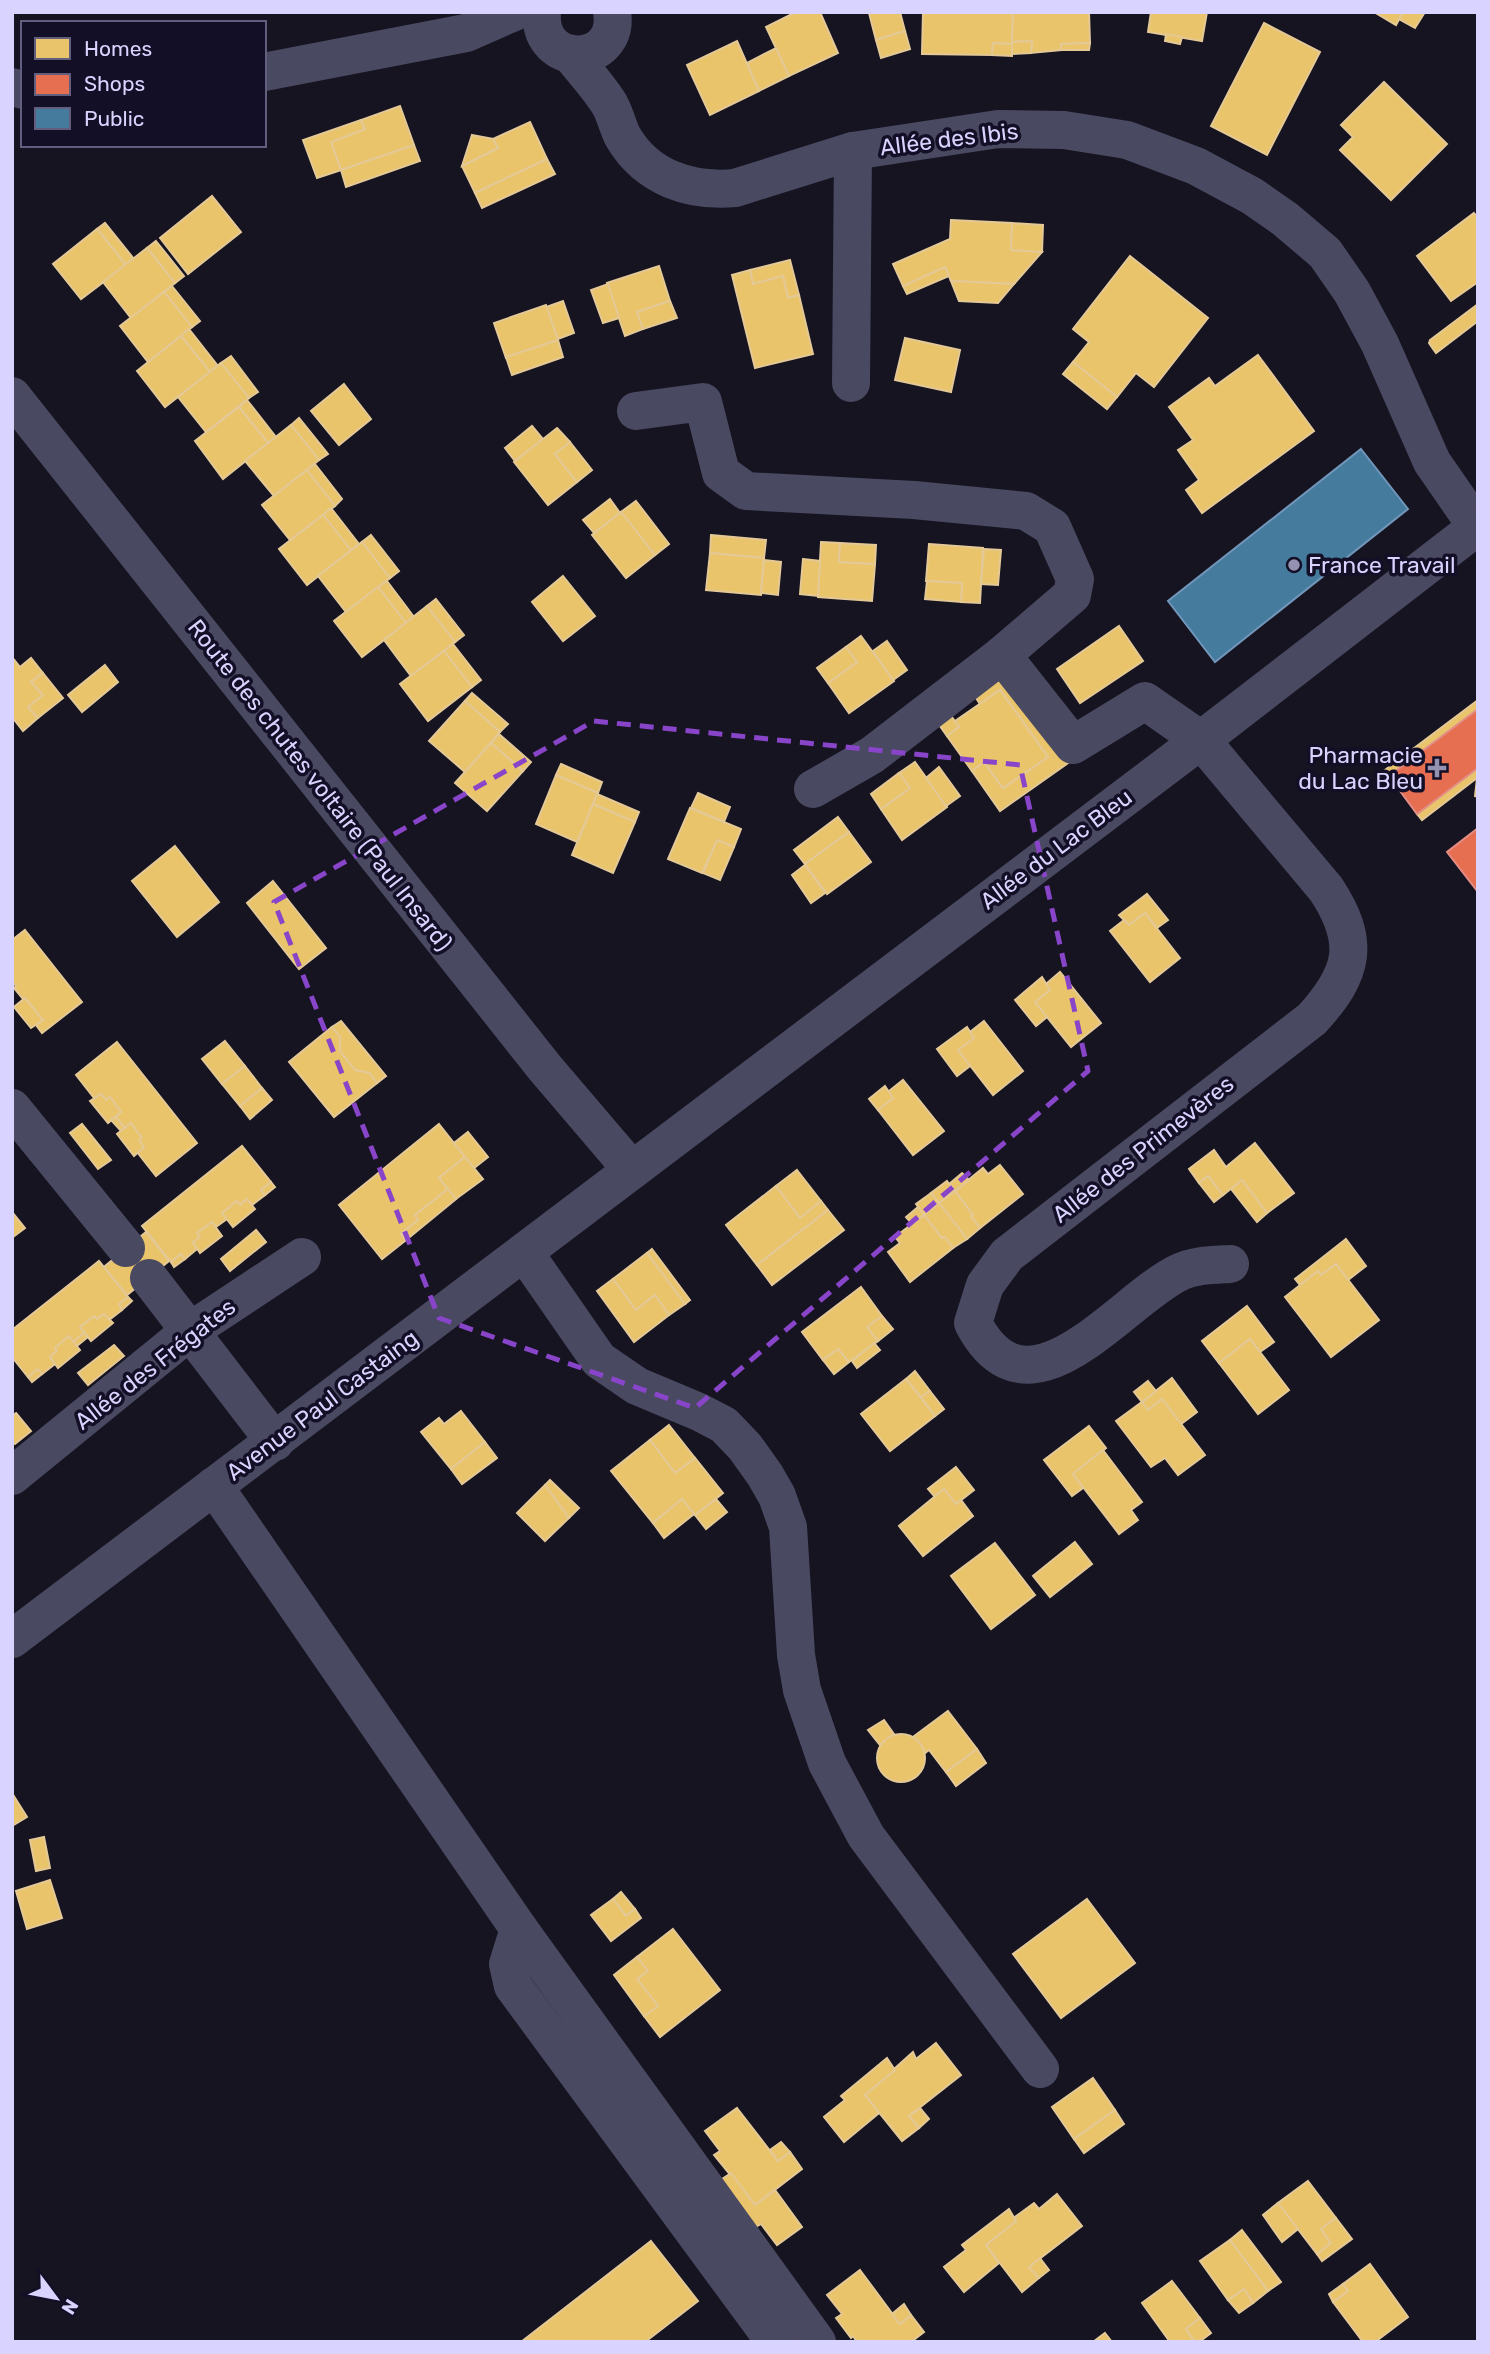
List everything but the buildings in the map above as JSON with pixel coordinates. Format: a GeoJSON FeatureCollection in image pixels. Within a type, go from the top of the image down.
{"type":"FeatureCollection","features":[{"type":"Feature","properties":{"kind":"street"},"geometry":{"type":"LineString","coordinates":[[467,33],[514,12]]}},
{"type":"Feature","properties":{"kind":"street"},"geometry":{"type":"LineString","coordinates":[[266,72],[467,33],[554,36],[582,55],[602,46],[615,23]]}},
{"type":"Feature","properties":{"kind":"street","name":"Allée des Ibis"},"geometry":{"type":"LineString","coordinates":[[609,103],[615,23]]}},
{"type":"Feature","properties":{"kind":"street","name":"Allée des Ibis"},"geometry":{"type":"LineString","coordinates":[[554,36],[609,103],[623,136],[647,166],[666,178],[688,186],[715,190],[735,188],[853,151],[998,129],[1064,130],[1127,140],[1196,166],[1252,196],[1285,219],[1325,253],[1352,292],[1380,344],[1432,462],[1478,526]]}},
{"type":"Feature","properties":{"kind":"street"},"geometry":{"type":"LineString","coordinates":[[850,383],[853,151]]}},
{"type":"Feature","properties":{"kind":"street","name":"Route des chutes voltaire (Paul Insard)"},"geometry":{"type":"LineString","coordinates":[[12,396],[537,1057],[632,1170]]}},
{"type":"Feature","properties":{"kind":"street"},"geometry":{"type":"LineString","coordinates":[[636,411],[703,402],[722,473],[746,491],[914,500],[1026,511],[1052,527],[1075,579],[1072,595],[1002,655],[872,755],[813,789]]}},
{"type":"Feature","properties":{"kind":"street","name":"Allée du Lac Bleu"},"geometry":{"type":"LineString","coordinates":[[632,1170],[1478,526]]}},
{"type":"Feature","properties":{"kind":"street"},"geometry":{"type":"LineString","coordinates":[[1002,655],[1073,745],[1145,701],[1200,740]]}},
{"type":"Feature","properties":{"kind":"street","name":"Allée des Primevères"},"geometry":{"type":"LineString","coordinates":[[1200,740],[1326,889],[1341,911],[1349,950],[1346,971],[1326,1003],[1312,1019],[1007,1255],[985,1285],[974,1322],[983,1342],[1000,1357],[1015,1363],[1040,1365],[1069,1352],[1177,1273],[1202,1265],[1230,1264]]}},
{"type":"Feature","properties":{"kind":"street"},"geometry":{"type":"LineString","coordinates":[[12,1108],[125,1248]]}},
{"type":"Feature","properties":{"kind":"street","name":"Avenue Paul Castaing"},"geometry":{"type":"LineString","coordinates":[[12,1639],[632,1170]]}},
{"type":"Feature","properties":{"kind":"street"},"geometry":{"type":"LineString","coordinates":[[524,1252],[599,1360],[637,1386],[699,1412],[724,1426],[745,1447],[765,1475],[789,1527],[798,1667],[802,1690],[827,1763],[866,1836],[1041,2069]]}},
{"type":"Feature","properties":{"kind":"street","name":"Allée des Frégates"},"geometry":{"type":"LineString","coordinates":[[12,1476],[190,1331],[302,1257]]}},
{"type":"Feature","properties":{"kind":"street"},"geometry":{"type":"LineString","coordinates":[[149,1278],[275,1442]]}},
{"type":"Feature","properties":{"kind":"street"},"geometry":{"type":"LineString","coordinates":[[214,1486],[519,1929],[817,2342]]}},
{"type":"Feature","properties":{"kind":"street"},"geometry":{"type":"LineString","coordinates":[[519,1929],[508,1964],[513,1986],[762,2337]]}},
{"type":"Feature","properties":{"kind":"highlighted area"},"geometry":{"type":"Polygon","coordinates":[[[594,721],[1020,765],[1088,1071],[695,1408],[439,1318],[274,902],[594,721]]]}},
{"type":"Feature","properties":{"kind":"place","name":"France Travail"},"geometry":{"type":"Point","coordinates":[1294,565]}},
{"type":"Feature","properties":{"kind":"place","name":"Pharmacie du Lac Bleu"},"geometry":{"type":"Point","coordinates":[1437,768]}}]}
